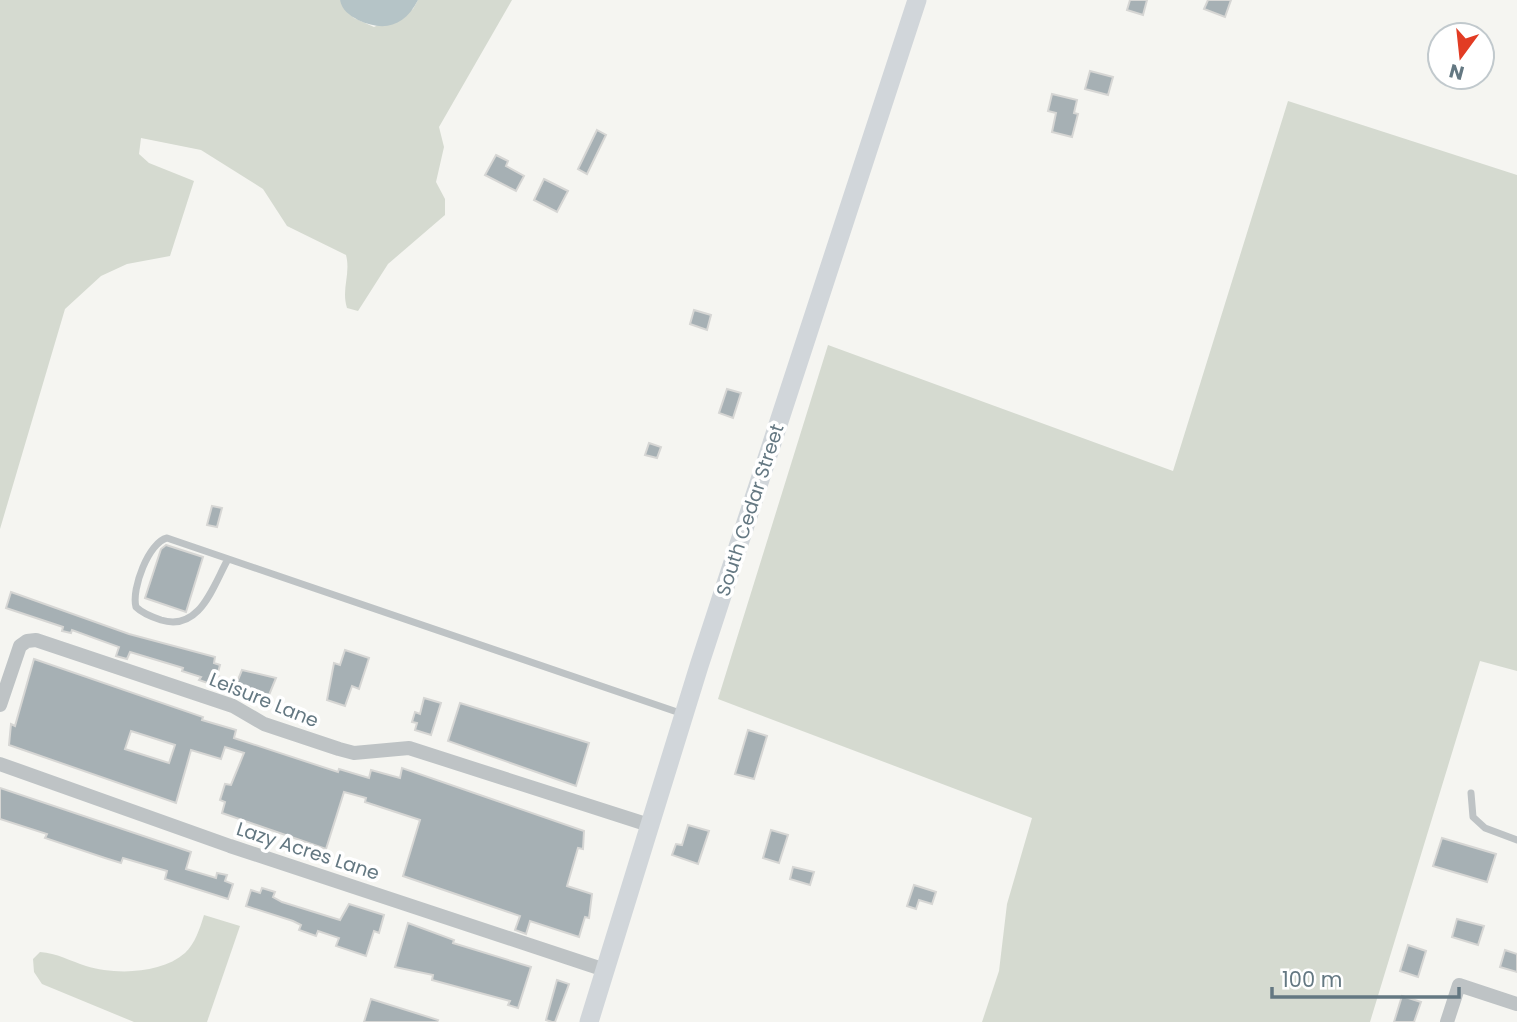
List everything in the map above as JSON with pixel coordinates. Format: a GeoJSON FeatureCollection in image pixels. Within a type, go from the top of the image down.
{"type":"FeatureCollection","features":[{"type":"Feature","properties":{"kind":"main road","name":"South Cedar Street"},"geometry":{"type":"LineString","coordinates":[[589,1022],[684,714],[917,0]]}},
{"type":"Feature","properties":{"kind":"street","name":"Leisure Lane"},"geometry":{"type":"LineString","coordinates":[[0,705],[20,646],[27,640],[36,640],[233,706],[264,724],[339,749],[354,753],[409,748],[649,825]]}},
{"type":"Feature","properties":{"kind":"street","name":"Lazy Acres Lane"},"geometry":{"type":"LineString","coordinates":[[0,764],[230,846],[605,970]]}},
{"type":"Feature","properties":{"kind":"street"},"geometry":{"type":"LineString","coordinates":[[1447,1022],[1459,985],[1517,1004]]}},
{"type":"Feature","properties":{"kind":"lane"},"geometry":{"type":"LineString","coordinates":[[228,559],[198,612],[187,620],[162,620],[136,607],[134,594],[151,549],[158,540],[167,538],[684,714]]}},
{"type":"Feature","properties":{"kind":"lane"},"geometry":{"type":"LineString","coordinates":[[1471,793],[1473,817],[1485,828],[1517,840]]}},
{"type":"Feature","properties":{"kind":"shaded area"},"geometry":{"type":"Polygon","coordinates":[[[0,0],[340,0],[354,18],[374,27],[413,9],[418,0],[512,0],[439,127],[444,147],[436,182],[445,199],[445,215],[388,264],[358,311],[347,308],[345,301],[346,255],[287,226],[263,189],[201,150],[141,138],[139,154],[149,163],[194,181],[170,256],[127,264],[101,276],[65,309],[0,529],[0,0]]]}},
{"type":"Feature","properties":{"kind":"shaded area"},"geometry":{"type":"Polygon","coordinates":[[[340,0],[418,0],[400,21],[393,25],[376,26],[349,14],[340,0]]]}},
{"type":"Feature","properties":{"kind":"shaded area"},"geometry":{"type":"Polygon","coordinates":[[[1288,101],[1517,175],[1517,671],[1480,661],[1370,1022],[982,1022],[999,971],[1007,904],[1032,818],[718,699],[828,345],[1173,471],[1288,101]]]}},
{"type":"Feature","properties":{"kind":"shaded area"},"geometry":{"type":"Polygon","coordinates":[[[204,915],[240,926],[207,1022],[134,1022],[42,984],[34,972],[33,959],[40,952],[110,971],[137,971],[163,965],[189,949],[204,915]]]}},
{"type":"Feature","properties":{"kind":"building"},"geometry":{"type":"Polygon","coordinates":[[[1130,0],[1147,0],[1143,15],[1127,10],[1130,0]]]}},
{"type":"Feature","properties":{"kind":"building"},"geometry":{"type":"Polygon","coordinates":[[[1208,0],[1231,0],[1225,17],[1204,9],[1208,0]]]}},
{"type":"Feature","properties":{"kind":"building"},"geometry":{"type":"Polygon","coordinates":[[[1090,71],[1113,77],[1108,95],[1085,89],[1090,71]]]}},
{"type":"Feature","properties":{"kind":"building"},"geometry":{"type":"Polygon","coordinates":[[[1052,94],[1077,100],[1074,113],[1078,114],[1072,137],[1052,132],[1056,113],[1048,111],[1052,94]]]}},
{"type":"Feature","properties":{"kind":"building"},"geometry":{"type":"Polygon","coordinates":[[[597,130],[606,135],[587,174],[578,169],[597,130]]]}},
{"type":"Feature","properties":{"kind":"building"},"geometry":{"type":"Polygon","coordinates":[[[496,155],[508,161],[506,166],[524,176],[516,191],[485,175],[496,155]]]}},
{"type":"Feature","properties":{"kind":"building"},"geometry":{"type":"Polygon","coordinates":[[[544,179],[568,191],[557,212],[534,200],[544,179]]]}},
{"type":"Feature","properties":{"kind":"building"},"geometry":{"type":"Polygon","coordinates":[[[694,310],[711,315],[707,330],[690,324],[694,310]]]}},
{"type":"Feature","properties":{"kind":"building"},"geometry":{"type":"Polygon","coordinates":[[[727,389],[741,393],[733,418],[719,413],[727,389]]]}},
{"type":"Feature","properties":{"kind":"building"},"geometry":{"type":"Polygon","coordinates":[[[649,443],[661,447],[657,458],[645,455],[649,443]]]}},
{"type":"Feature","properties":{"kind":"building"},"geometry":{"type":"Polygon","coordinates":[[[212,506],[222,508],[217,527],[207,525],[212,506]]]}},
{"type":"Feature","properties":{"kind":"building"},"geometry":{"type":"Polygon","coordinates":[[[166,545],[203,557],[186,612],[145,598],[161,549],[166,545]]]}},
{"type":"Feature","properties":{"kind":"building"},"geometry":{"type":"Polygon","coordinates":[[[11,592],[129,634],[215,657],[214,663],[220,665],[217,676],[228,679],[225,689],[199,680],[201,677],[182,671],[183,668],[130,652],[127,659],[116,656],[119,647],[72,630],[71,633],[62,631],[63,627],[6,608],[11,592]]]}},
{"type":"Feature","properties":{"kind":"building"},"geometry":{"type":"Polygon","coordinates":[[[345,650],[369,658],[359,689],[352,686],[345,706],[327,700],[334,663],[340,665],[345,650]]]}},
{"type":"Feature","properties":{"kind":"building"},"geometry":{"type":"Polygon","coordinates":[[[34,659],[203,717],[202,720],[236,730],[234,738],[338,772],[339,769],[369,778],[371,770],[400,778],[402,768],[584,831],[583,849],[578,848],[567,886],[592,894],[589,918],[585,917],[579,937],[530,921],[526,934],[515,930],[520,916],[403,876],[420,820],[365,802],[366,798],[344,792],[326,849],[222,813],[225,802],[220,800],[225,784],[231,785],[244,753],[225,747],[221,759],[191,750],[176,803],[9,745],[11,724],[15,726],[34,659]],[[131,731],[125,749],[169,763],[175,745],[131,731]]]}},
{"type":"Feature","properties":{"kind":"building"},"geometry":{"type":"Polygon","coordinates":[[[242,670],[276,678],[267,700],[235,687],[242,670]]]}},
{"type":"Feature","properties":{"kind":"building"},"geometry":{"type":"Polygon","coordinates":[[[424,698],[441,703],[431,735],[415,730],[417,723],[412,722],[415,712],[420,714],[424,698]]]}},
{"type":"Feature","properties":{"kind":"building"},"geometry":{"type":"Polygon","coordinates":[[[460,703],[589,743],[576,786],[448,741],[460,703]]]}},
{"type":"Feature","properties":{"kind":"building"},"geometry":{"type":"Polygon","coordinates":[[[748,730],[767,736],[754,779],[735,774],[748,730]]]}},
{"type":"Feature","properties":{"kind":"building"},"geometry":{"type":"Polygon","coordinates":[[[0,788],[191,852],[186,869],[216,878],[217,873],[227,875],[225,881],[233,884],[228,899],[165,879],[167,871],[123,858],[121,863],[45,838],[47,834],[0,819],[0,788]]]}},
{"type":"Feature","properties":{"kind":"building"},"geometry":{"type":"Polygon","coordinates":[[[688,825],[709,831],[698,864],[672,855],[676,844],[682,845],[688,825]]]}},
{"type":"Feature","properties":{"kind":"building"},"geometry":{"type":"Polygon","coordinates":[[[771,830],[788,835],[779,863],[763,858],[771,830]]]}},
{"type":"Feature","properties":{"kind":"building"},"geometry":{"type":"Polygon","coordinates":[[[1442,838],[1496,854],[1487,882],[1433,866],[1442,838]]]}},
{"type":"Feature","properties":{"kind":"building"},"geometry":{"type":"Polygon","coordinates":[[[793,867],[814,872],[810,885],[790,879],[793,867]]]}},
{"type":"Feature","properties":{"kind":"building"},"geometry":{"type":"Polygon","coordinates":[[[914,885],[936,892],[932,904],[919,900],[916,909],[907,906],[914,885]]]}},
{"type":"Feature","properties":{"kind":"building"},"geometry":{"type":"Polygon","coordinates":[[[262,888],[275,892],[273,897],[282,902],[340,920],[349,904],[384,915],[379,933],[374,931],[366,956],[336,946],[339,938],[318,931],[316,936],[299,930],[301,925],[293,921],[246,906],[251,890],[260,893],[262,888]]]}},
{"type":"Feature","properties":{"kind":"building"},"geometry":{"type":"Polygon","coordinates":[[[1457,919],[1484,926],[1478,945],[1452,937],[1457,919]]]}},
{"type":"Feature","properties":{"kind":"building"},"geometry":{"type":"Polygon","coordinates":[[[408,923],[454,940],[453,943],[531,967],[518,1008],[508,1005],[510,1001],[432,980],[433,975],[395,967],[408,923]]]}},
{"type":"Feature","properties":{"kind":"building"},"geometry":{"type":"Polygon","coordinates":[[[1408,945],[1426,951],[1418,977],[1400,971],[1408,945]]]}},
{"type":"Feature","properties":{"kind":"building"},"geometry":{"type":"Polygon","coordinates":[[[1505,950],[1517,954],[1517,972],[1500,967],[1505,950]]]}},
{"type":"Feature","properties":{"kind":"building"},"geometry":{"type":"Polygon","coordinates":[[[557,980],[569,984],[555,1022],[552,1022],[546,1020],[557,980]]]}},
{"type":"Feature","properties":{"kind":"building"},"geometry":{"type":"Polygon","coordinates":[[[1402,996],[1421,1002],[1414,1022],[1394,1022],[1402,996]]]}},
{"type":"Feature","properties":{"kind":"building"},"geometry":{"type":"Polygon","coordinates":[[[371,999],[438,1020],[364,1022],[371,999]]]}}]}
